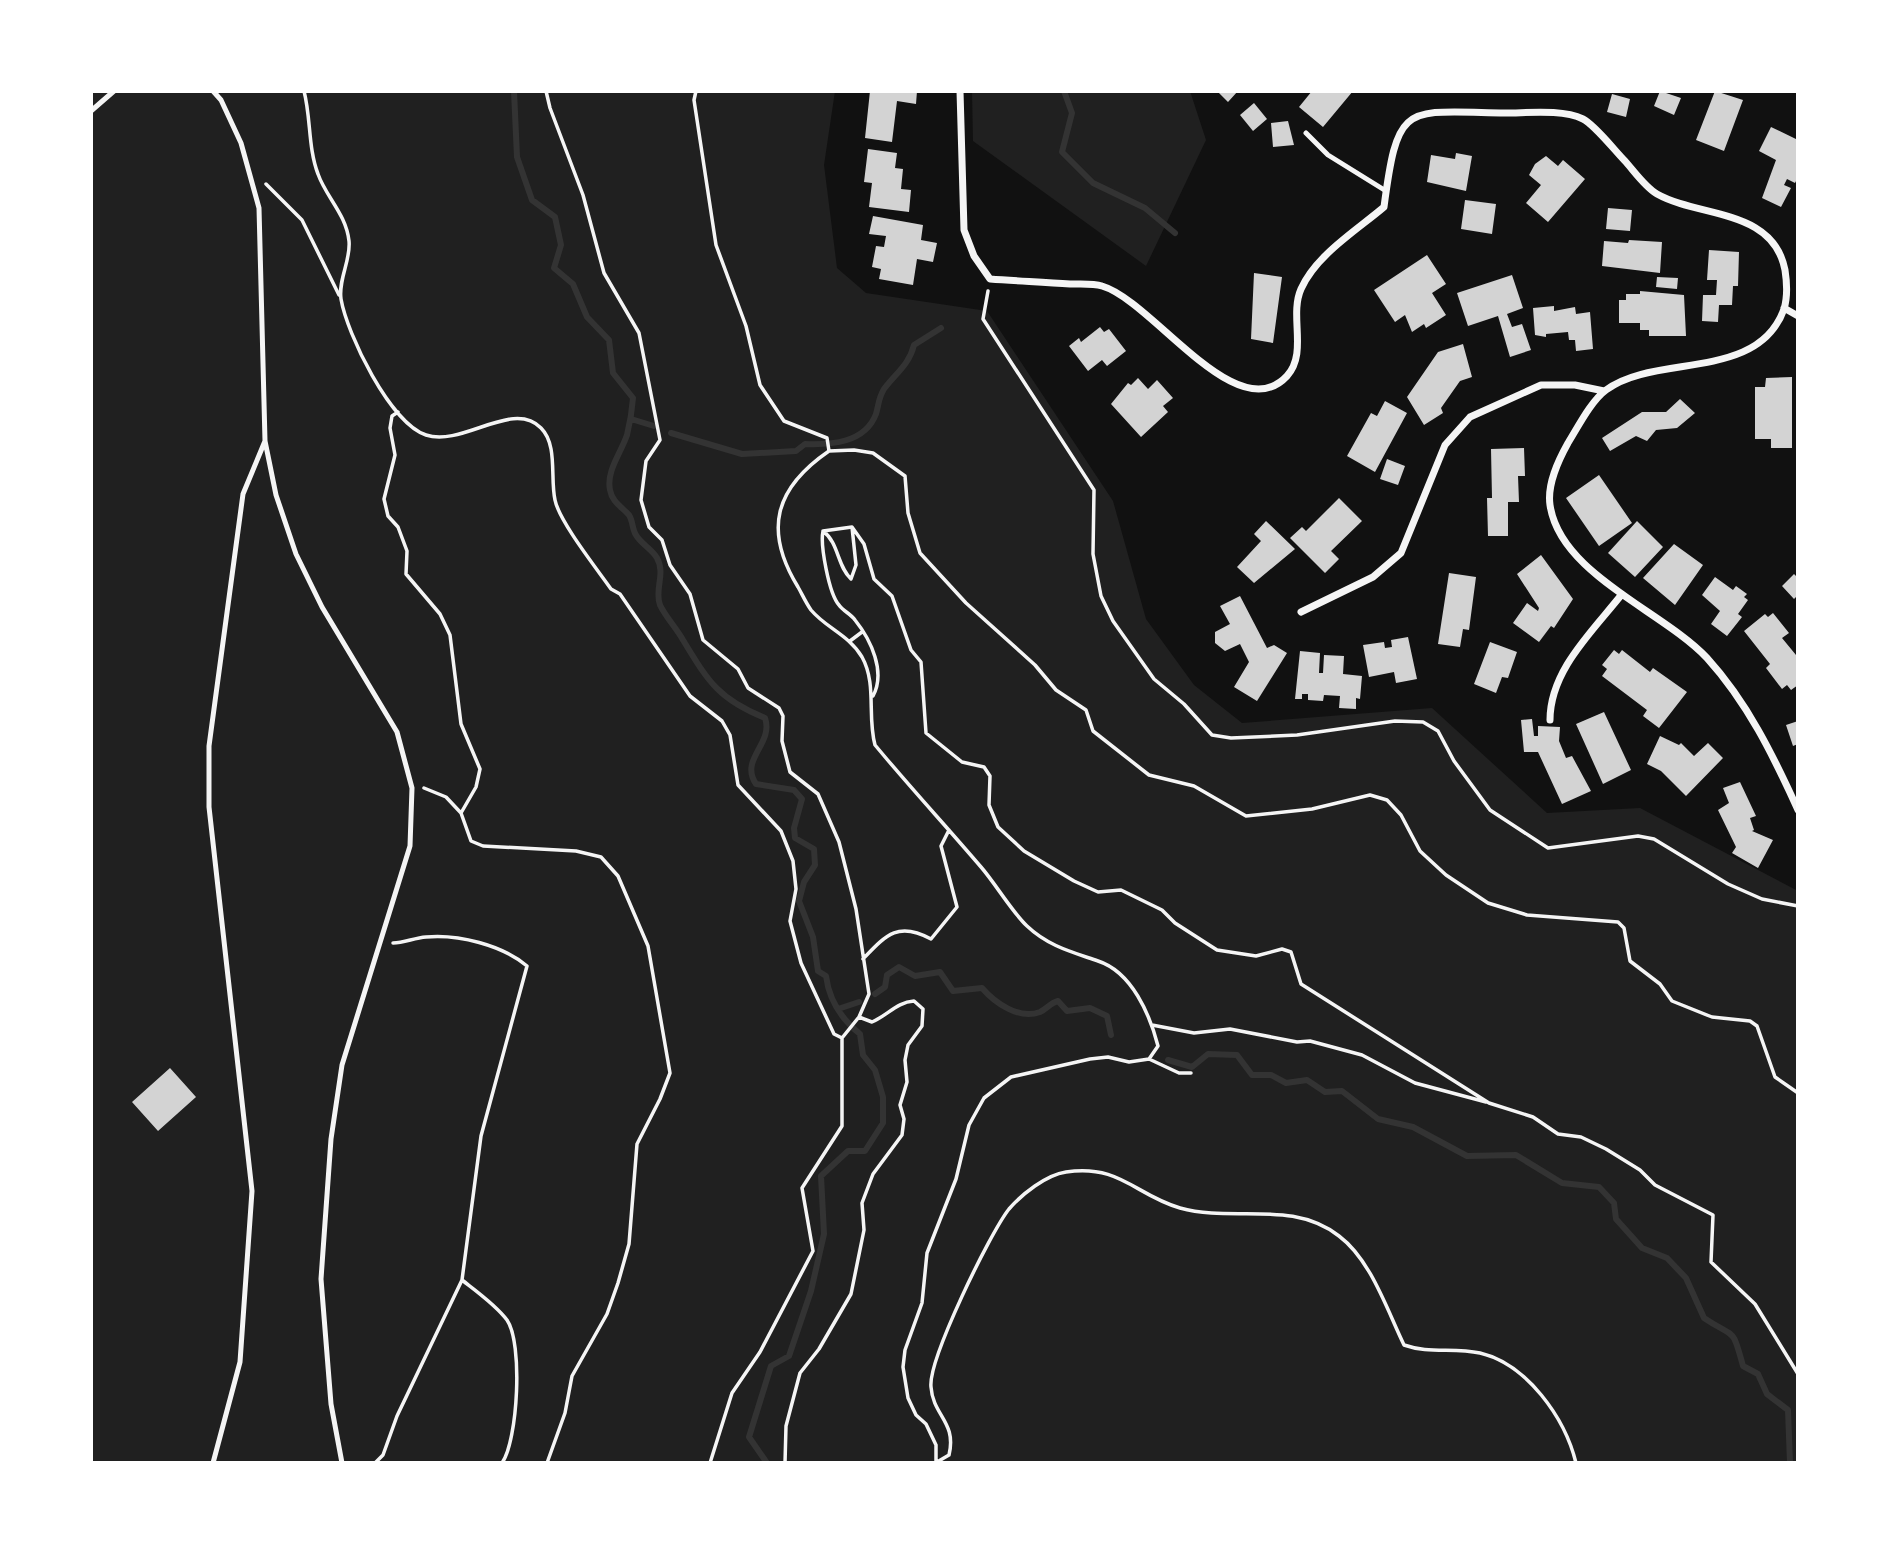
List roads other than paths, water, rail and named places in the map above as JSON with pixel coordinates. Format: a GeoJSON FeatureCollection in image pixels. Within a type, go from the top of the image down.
{"type":"FeatureCollection","features":[{"type":"Feature","properties":{"kind":"street"},"geometry":{"type":"LineString","coordinates":[[960,91],[964,230],[974,257],[990,279],[1101,285],[1137,304],[1208,369],[1236,386],[1262,390],[1285,378],[1293,368],[1297,356],[1295,315],[1301,289],[1316,266],[1384,206],[1391,150],[1403,124],[1427,111],[1551,114],[1584,119],[1656,193],[1753,225],[1771,240],[1783,261],[1788,285],[1784,308],[1773,330],[1755,346],[1692,366],[1651,372],[1604,391],[1575,385],[1541,385],[1470,416],[1445,445],[1401,553],[1373,577],[1301,612]]}},
{"type":"Feature","properties":{"kind":"street"},"geometry":{"type":"LineString","coordinates":[[1788,285],[1798,283]]}},
{"type":"Feature","properties":{"kind":"street"},"geometry":{"type":"LineString","coordinates":[[1784,308],[1798,316]]}},
{"type":"Feature","properties":{"kind":"street"},"geometry":{"type":"LineString","coordinates":[[1604,391],[1555,466],[1550,505],[1567,548],[1622,594],[1705,656],[1745,705],[1798,810]]}},
{"type":"Feature","properties":{"kind":"street"},"geometry":{"type":"LineString","coordinates":[[1550,720],[1550,703],[1563,670],[1622,594]]}},
{"type":"Feature","properties":{"kind":"lane"},"geometry":{"type":"LineString","coordinates":[[91,111],[114,91]]}},
{"type":"Feature","properties":{"kind":"lane"},"geometry":{"type":"LineString","coordinates":[[213,91],[222,100],[254,182],[259,208],[265,441],[276,495],[296,554],[358,671],[397,732],[412,788],[410,846],[342,1065],[330,1152],[321,1303],[331,1404],[342,1463]]}},
{"type":"Feature","properties":{"kind":"lane"},"geometry":{"type":"LineString","coordinates":[[1306,133],[1328,155],[1386,191]]}},
{"type":"Feature","properties":{"kind":"lane"},"geometry":{"type":"LineString","coordinates":[[213,1463],[240,1362],[252,1191],[209,807],[209,746],[243,494],[265,441]]}},
{"type":"Feature","properties":{"kind":"waterway"},"geometry":{"type":"LineString","coordinates":[[514,91],[517,157],[532,200],[555,217],[561,245],[554,268],[573,284],[587,317],[609,340],[613,373],[633,398],[627,435],[610,476],[611,494],[629,515],[638,538],[657,558],[660,570],[660,605],[700,667],[725,696],[765,718],[765,736],[752,767],[756,784],[794,790],[802,799],[794,828],[795,838],[814,849],[815,865],[804,882],[799,901],[813,937],[818,971],[826,976],[833,1001],[841,1015],[860,1034],[863,1055],[875,1070],[883,1097],[883,1123],[865,1151],[848,1151],[821,1176],[824,1234],[811,1291],[789,1356],[771,1366],[749,1437],[767,1463]]}},
{"type":"Feature","properties":{"kind":"waterway"},"geometry":{"type":"LineString","coordinates":[[1064,91],[1072,113],[1062,152],[1093,183],[1145,208],[1175,233]]}},
{"type":"Feature","properties":{"kind":"waterway"},"geometry":{"type":"LineString","coordinates":[[671,433],[742,454],[796,451],[805,444],[846,440],[864,431],[871,424],[882,393],[905,363],[914,345],[941,328]]}},
{"type":"Feature","properties":{"kind":"waterway"},"geometry":{"type":"LineString","coordinates":[[631,419],[654,426]]}},
{"type":"Feature","properties":{"kind":"waterway"},"geometry":{"type":"LineString","coordinates":[[875,994],[885,987],[887,975],[899,967],[915,976],[940,972],[953,991],[982,988],[1008,1009],[1024,1014],[1040,1012],[1058,1001],[1067,1011],[1090,1008],[1107,1016],[1111,1035]]}},
{"type":"Feature","properties":{"kind":"waterway"},"geometry":{"type":"LineString","coordinates":[[838,1009],[859,1002]]}},
{"type":"Feature","properties":{"kind":"waterway"},"geometry":{"type":"LineString","coordinates":[[1168,1060],[1192,1067],[1208,1054],[1237,1055],[1252,1075],[1271,1075],[1286,1083],[1307,1080],[1325,1092],[1342,1091],[1378,1119],[1413,1127],[1467,1156],[1516,1155],[1562,1183],[1599,1187],[1614,1203],[1616,1219],[1642,1248],[1667,1258],[1686,1278],[1704,1318],[1731,1334],[1737,1344],[1743,1366],[1758,1374],[1767,1394],[1788,1410],[1790,1463]]}}]}
